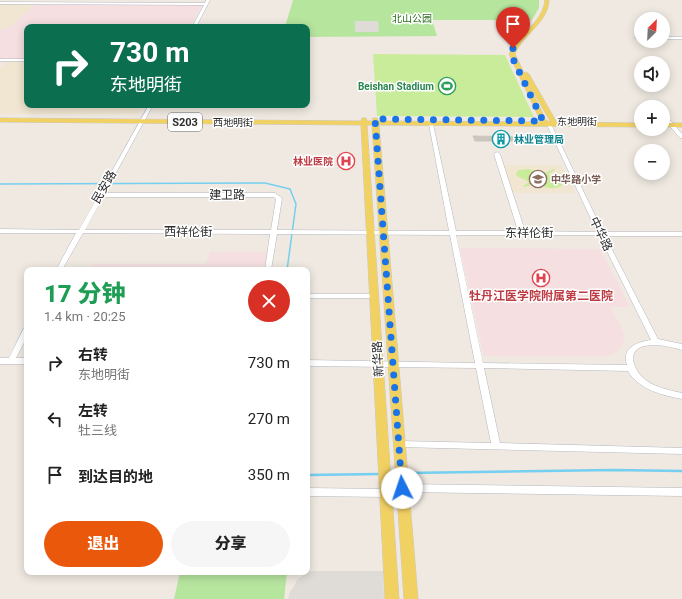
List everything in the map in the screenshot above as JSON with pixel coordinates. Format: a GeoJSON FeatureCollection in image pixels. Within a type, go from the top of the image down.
{"type":"FeatureCollection","features":[{"type":"Feature","properties":{"kind":"main road"},"geometry":{"type":"LineString","coordinates":[[547,0],[548,5],[543,16],[513,48],[512,54],[548,122]]}},
{"type":"Feature","properties":{"kind":"main road"},"geometry":{"type":"LineString","coordinates":[[548,122],[517,55],[518,49],[522,43],[548,16],[552,6],[551,0]]}},
{"type":"Feature","properties":{"kind":"main road","name":"西地明街"},"geometry":{"type":"LineString","coordinates":[[0,119],[369,121]]}},
{"type":"Feature","properties":{"kind":"main road"},"geometry":{"type":"LineString","coordinates":[[369,121],[377,233],[393,364],[411,599]]}},
{"type":"Feature","properties":{"kind":"main road","name":"东地明街"},"geometry":{"type":"LineString","coordinates":[[369,121],[634,122]]}},
{"type":"Feature","properties":{"kind":"main road","name":"东地明街"},"geometry":{"type":"LineString","coordinates":[[369,121],[431,124],[548,122],[634,125]]}},
{"type":"Feature","properties":{"kind":"main road"},"geometry":{"type":"LineString","coordinates":[[670,123],[682,122]]}},
{"type":"Feature","properties":{"kind":"main road"},"geometry":{"type":"LineString","coordinates":[[670,123],[682,125]]}},
{"type":"Feature","properties":{"kind":"main road","name":"新华路"},"geometry":{"type":"LineString","coordinates":[[377,233],[374,296],[392,599]]}},
{"type":"Feature","properties":{"kind":"street"},"geometry":{"type":"LineString","coordinates":[[48,4],[52,0]]}},
{"type":"Feature","properties":{"kind":"street"},"geometry":{"type":"LineString","coordinates":[[196,24],[208,0]]}},
{"type":"Feature","properties":{"kind":"street"},"geometry":{"type":"LineString","coordinates":[[0,3],[206,4]]}},
{"type":"Feature","properties":{"kind":"street"},"geometry":{"type":"LineString","coordinates":[[670,38],[682,38]]}},
{"type":"Feature","properties":{"kind":"street"},"geometry":{"type":"LineString","coordinates":[[1,61],[24,60]]}},
{"type":"Feature","properties":{"kind":"street","name":"民安路"},"geometry":{"type":"LineString","coordinates":[[61,267],[79,231],[149,108]]}},
{"type":"Feature","properties":{"kind":"street","name":"中华路"},"geometry":{"type":"LineString","coordinates":[[548,122],[601,234],[655,341]]}},
{"type":"Feature","properties":{"kind":"street"},"geometry":{"type":"LineString","coordinates":[[431,124],[496,447]]}},
{"type":"Feature","properties":{"kind":"street"},"geometry":{"type":"LineString","coordinates":[[670,125],[682,137]]}},
{"type":"Feature","properties":{"kind":"street"},"geometry":{"type":"LineString","coordinates":[[497,154],[522,233]]}},
{"type":"Feature","properties":{"kind":"street","name":"建卫路"},"geometry":{"type":"LineString","coordinates":[[100,194],[275,195],[279,198],[268,267]]}},
{"type":"Feature","properties":{"kind":"street","name":"西祥伦街"},"geometry":{"type":"LineString","coordinates":[[0,231],[377,233]]}},
{"type":"Feature","properties":{"kind":"street","name":"东祥伦街"},"geometry":{"type":"LineString","coordinates":[[377,233],[682,234]]}},
{"type":"Feature","properties":{"kind":"street"},"geometry":{"type":"LineString","coordinates":[[310,296],[374,296]]}},
{"type":"Feature","properties":{"kind":"street"},"geometry":{"type":"LineString","coordinates":[[11,361],[24,336]]}},
{"type":"Feature","properties":{"kind":"street"},"geometry":{"type":"LineString","coordinates":[[682,347],[655,341],[644,343],[635,346],[630,352],[628,360],[630,368],[636,377],[646,385],[658,391],[682,396]]}},
{"type":"Feature","properties":{"kind":"street"},"geometry":{"type":"LineString","coordinates":[[0,361],[24,361]]}},
{"type":"Feature","properties":{"kind":"street"},"geometry":{"type":"LineString","coordinates":[[310,363],[630,368]]}},
{"type":"Feature","properties":{"kind":"street"},"geometry":{"type":"LineString","coordinates":[[399,444],[682,451]]}},
{"type":"Feature","properties":{"kind":"street"},"geometry":{"type":"LineString","coordinates":[[310,492],[386,493],[402,488],[682,492]]}},
{"type":"Feature","properties":{"kind":"shaded area"},"geometry":{"type":"Polygon","coordinates":[[[0,4],[35,5],[7,29],[0,29],[0,4]]]}},
{"type":"Feature","properties":{"kind":"shaded area"},"geometry":{"type":"Polygon","coordinates":[[[35,5],[202,5],[192,24],[24,24],[24,59],[0,59],[0,29],[7,29],[35,5]]]}},
{"type":"Feature","properties":{"kind":"shaded area"},"geometry":{"type":"Polygon","coordinates":[[[355,21],[378,21],[379,32],[355,32],[355,21]]]}},
{"type":"Feature","properties":{"kind":"shaded area"},"geometry":{"type":"Polygon","coordinates":[[[6,62],[24,62],[24,108],[141,108],[138,114],[0,114],[0,68],[6,62]]]}},
{"type":"Feature","properties":{"kind":"shaded area","name":"中华路小学"},"geometry":{"type":"Polygon","coordinates":[[[503,165],[561,165],[576,193],[513,193],[503,165]]]}},
{"type":"Feature","properties":{"kind":"shaded area","name":"牡丹江医学院附属第二医院"},"geometry":{"type":"Polygon","coordinates":[[[460,248],[600,249],[630,307],[611,307],[625,336],[621,348],[610,356],[484,356],[460,248]]]}},
{"type":"Feature","properties":{"kind":"shaded area"},"geometry":{"type":"Polygon","coordinates":[[[210,252],[270,252],[268,267],[92,267],[93,264],[206,264],[210,252]]]}},
{"type":"Feature","properties":{"kind":"shaded area"},"geometry":{"type":"Polygon","coordinates":[[[310,571],[383,571],[384,599],[288,599],[290,592],[298,579],[304,575],[310,575],[310,571]]]}},
{"type":"Feature","properties":{"kind":"green space","name":"北山公园"},"geometry":{"type":"Polygon","coordinates":[[[293,0],[539,0],[539,8],[532,20],[514,22],[492,20],[432,20],[437,36],[310,37],[310,24],[286,24],[293,0]]]}},
{"type":"Feature","properties":{"kind":"green space","name":"Beishan Stadium"},"geometry":{"type":"Polygon","coordinates":[[[373,54],[505,55],[534,117],[377,116],[373,54]]]}},
{"type":"Feature","properties":{"kind":"green space"},"geometry":{"type":"Polygon","coordinates":[[[528,169],[545,173],[553,169],[555,170],[548,174],[561,181],[562,185],[555,188],[544,187],[533,183],[526,187],[523,186],[529,182],[517,176],[516,173],[519,170],[528,169]]]}},
{"type":"Feature","properties":{"kind":"green space"},"geometry":{"type":"Polygon","coordinates":[[[179,575],[287,575],[284,599],[174,599],[179,575]]]}},
{"type":"Feature","properties":{"kind":"building","name":"林业管理局"},"geometry":{"type":"Polygon","coordinates":[[[473,136],[527,137],[529,141],[475,141],[473,136]]]}},
{"type":"Feature","properties":{"kind":"waterway"},"geometry":{"type":"LineString","coordinates":[[0,184],[265,183],[290,189],[296,204],[287,267]]}},
{"type":"Feature","properties":{"kind":"waterway"},"geometry":{"type":"LineString","coordinates":[[406,473],[613,470],[682,471]]}},
{"type":"Feature","properties":{"kind":"waterway"},"geometry":{"type":"LineString","coordinates":[[310,475],[380,474]]}},
{"type":"Feature","properties":{"kind":"waterway"},"geometry":{"type":"LineString","coordinates":[[388,474],[398,474]]}},
{"type":"Feature","properties":{"kind":"place","name":"Beishan Stadium"},"geometry":{"type":"Point","coordinates":[447,86]}},
{"type":"Feature","properties":{"kind":"place","name":"林业管理局"},"geometry":{"type":"Point","coordinates":[501,139]}},
{"type":"Feature","properties":{"kind":"place","name":"林业医院"},"geometry":{"type":"Point","coordinates":[346,161]}},
{"type":"Feature","properties":{"kind":"place","name":"中华路小学"},"geometry":{"type":"Point","coordinates":[538,179]}},
{"type":"Feature","properties":{"kind":"place","name":"牡丹江医学院附属第二医院"},"geometry":{"type":"Point","coordinates":[541,278]}},
{"type":"Feature","properties":{"kind":"route"},"geometry":{"type":"LineString","coordinates":[[402,488],[375,119],[543,121],[518,71],[512,54],[513,48]]}}]}
